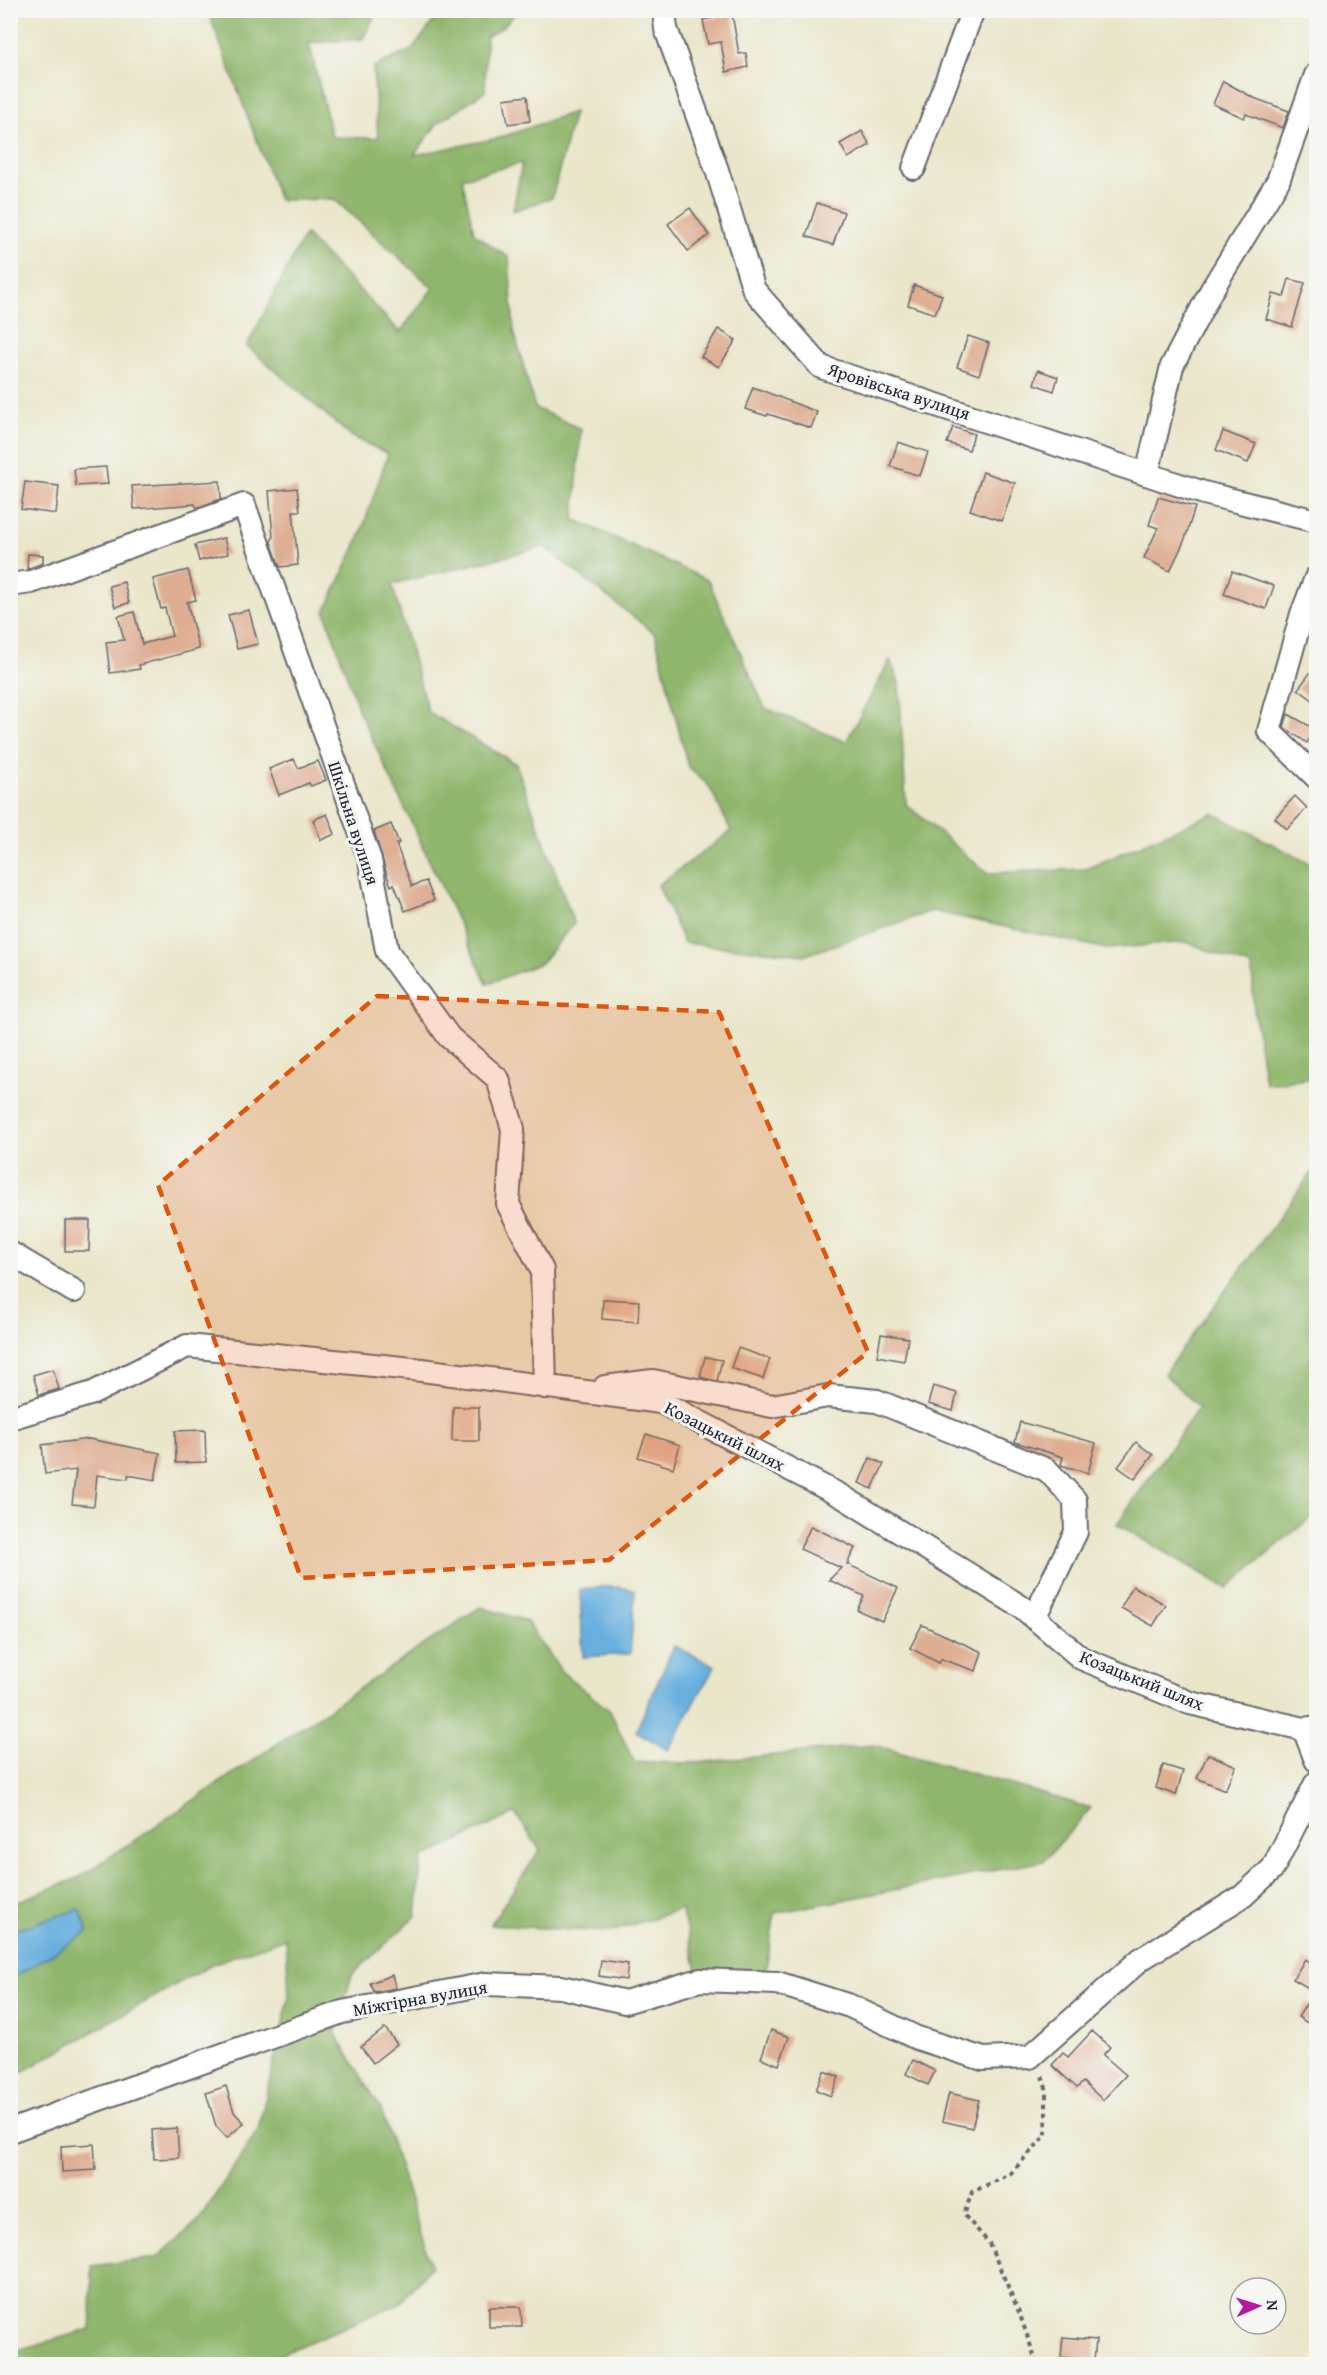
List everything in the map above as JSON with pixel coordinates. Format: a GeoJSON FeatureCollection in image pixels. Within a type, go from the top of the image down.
{"type":"FeatureCollection","features":[{"type":"Feature","properties":{"kind":"street","name":"Яровівська вулиця"},"geometry":{"type":"LineString","coordinates":[[664,10],[666,29],[717,170],[754,290],[821,367],[1204,493],[1317,521]]}},
{"type":"Feature","properties":{"kind":"street"},"geometry":{"type":"LineString","coordinates":[[914,168],[973,10]]}},
{"type":"Feature","properties":{"kind":"street"},"geometry":{"type":"LineString","coordinates":[[1147,474],[1172,366],[1211,291],[1278,181],[1317,75]]}},
{"type":"Feature","properties":{"kind":"street","name":"Шкільна вулиця"},"geometry":{"type":"LineString","coordinates":[[10,585],[31,582],[244,505],[370,860],[387,951],[449,1037],[498,1079],[513,1129],[508,1204],[542,1270],[545,1387]]}},
{"type":"Feature","properties":{"kind":"street"},"geometry":{"type":"LineString","coordinates":[[1317,578],[1302,614],[1269,731],[1317,777]]}},
{"type":"Feature","properties":{"kind":"street"},"geometry":{"type":"LineString","coordinates":[[10,1253],[74,1291]]}},
{"type":"Feature","properties":{"kind":"street","name":"Козацький шлях"},"geometry":{"type":"LineString","coordinates":[[10,1418],[93,1393],[187,1346],[422,1370],[661,1402],[843,1497],[1023,1608],[1081,1658],[1190,1703],[1310,1728]]}},
{"type":"Feature","properties":{"kind":"street"},"geometry":{"type":"LineString","coordinates":[[575,1391],[653,1381],[772,1406],[828,1396],[877,1401],[1047,1470],[1075,1500],[1076,1532],[1034,1618]]}},
{"type":"Feature","properties":{"kind":"street"},"geometry":{"type":"LineString","coordinates":[[1310,1728],[1317,1760]]}},
{"type":"Feature","properties":{"kind":"street","name":"Міжгірна вулиця"},"geometry":{"type":"LineString","coordinates":[[10,2131],[342,2012],[486,1984],[561,1987],[625,2002],[700,1980],[777,1983],[850,2006],[917,2038],[983,2059],[1030,2057],[1141,1959],[1243,1896],[1273,1868],[1317,1783]]}},
{"type":"Feature","properties":{"kind":"path"},"geometry":{"type":"LineString","coordinates":[[1035,2052],[1046,2088],[1046,2135],[1010,2174],[972,2192],[964,2215],[989,2243],[1019,2312],[1036,2364]]}},
{"type":"Feature","properties":{"kind":"highlighted area"},"geometry":{"type":"Polygon","coordinates":[[[377,996],[719,1012],[868,1352],[609,1560],[301,1578],[158,1185],[377,996]]]}},
{"type":"Feature","properties":{"kind":"green space"},"geometry":{"type":"Polygon","coordinates":[[[208,11],[377,11],[363,39],[309,43],[332,137],[378,138],[373,67],[412,50],[441,11],[518,11],[500,29],[486,37],[485,91],[437,124],[414,155],[499,138],[574,112],[552,198],[513,211],[522,163],[462,178],[474,233],[509,258],[514,331],[535,408],[581,429],[574,519],[708,580],[765,708],[846,742],[890,660],[899,683],[906,804],[987,873],[1086,869],[1213,813],[1316,867],[1316,1078],[1265,1084],[1254,1010],[1252,967],[1186,942],[1107,949],[932,911],[806,955],[684,943],[658,885],[731,831],[709,786],[688,767],[655,634],[544,547],[392,584],[428,712],[516,764],[574,923],[541,963],[487,984],[359,711],[325,612],[360,536],[388,454],[351,436],[247,346],[305,234],[400,332],[433,288],[334,199],[279,200],[208,11]]]}},
{"type":"Feature","properties":{"kind":"green space"},"geometry":{"type":"Polygon","coordinates":[[[1316,1167],[1316,1513],[1227,1588],[1117,1524],[1199,1407],[1164,1374],[1316,1167]]]}},
{"type":"Feature","properties":{"kind":"green space"},"geometry":{"type":"Polygon","coordinates":[[[480,1607],[526,1621],[562,1672],[610,1711],[634,1762],[695,1763],[874,1745],[1091,1808],[1044,1861],[775,1913],[764,1982],[700,1980],[681,1909],[610,1932],[490,1925],[540,1850],[515,1813],[422,1858],[416,1916],[352,1975],[335,2033],[381,2109],[431,2266],[400,2303],[259,2364],[11,2364],[11,2352],[91,2329],[92,2266],[157,2258],[199,2220],[258,2130],[289,1997],[286,1938],[212,1964],[15,2076],[10,2040],[11,1904],[80,1877],[480,1607]]]}},
{"type":"Feature","properties":{"kind":"water"},"geometry":{"type":"Polygon","coordinates":[[[609,1586],[635,1590],[630,1654],[583,1657],[580,1590],[609,1586]]]}},
{"type":"Feature","properties":{"kind":"water"},"geometry":{"type":"Polygon","coordinates":[[[674,1646],[715,1666],[668,1750],[636,1731],[674,1646]]]}},
{"type":"Feature","properties":{"kind":"water"},"geometry":{"type":"Polygon","coordinates":[[[80,1909],[88,1932],[11,1979],[11,1931],[80,1909]]]}},
{"type":"Feature","properties":{"kind":"building"},"geometry":{"type":"Polygon","coordinates":[[[732,14],[739,54],[746,53],[748,67],[726,72],[721,42],[708,44],[703,20],[732,14]]]}},
{"type":"Feature","properties":{"kind":"building"},"geometry":{"type":"Polygon","coordinates":[[[1223,81],[1254,98],[1289,111],[1283,128],[1246,114],[1244,118],[1213,104],[1223,81]]]}},
{"type":"Feature","properties":{"kind":"building"},"geometry":{"type":"Polygon","coordinates":[[[527,96],[530,121],[508,124],[504,99],[527,96]]]}},
{"type":"Feature","properties":{"kind":"building"},"geometry":{"type":"Polygon","coordinates":[[[862,131],[870,145],[848,158],[840,144],[862,131]]]}},
{"type":"Feature","properties":{"kind":"building"},"geometry":{"type":"Polygon","coordinates":[[[817,203],[844,212],[833,245],[806,236],[817,203]]]}},
{"type":"Feature","properties":{"kind":"building"},"geometry":{"type":"Polygon","coordinates":[[[690,208],[709,235],[688,251],[668,224],[690,208]]]}},
{"type":"Feature","properties":{"kind":"building"},"geometry":{"type":"Polygon","coordinates":[[[1289,279],[1305,283],[1292,327],[1266,319],[1273,294],[1284,297],[1289,279]]]}},
{"type":"Feature","properties":{"kind":"building"},"geometry":{"type":"Polygon","coordinates":[[[914,285],[942,295],[935,314],[908,305],[914,285]]]}},
{"type":"Feature","properties":{"kind":"building"},"geometry":{"type":"Polygon","coordinates":[[[718,329],[736,340],[719,367],[701,357],[718,329]]]}},
{"type":"Feature","properties":{"kind":"building"},"geometry":{"type":"Polygon","coordinates":[[[968,336],[989,343],[979,375],[957,367],[968,336]]]}},
{"type":"Feature","properties":{"kind":"building"},"geometry":{"type":"Polygon","coordinates":[[[1038,370],[1058,377],[1054,391],[1034,384],[1038,370]]]}},
{"type":"Feature","properties":{"kind":"building"},"geometry":{"type":"Polygon","coordinates":[[[753,387],[817,412],[811,428],[745,409],[753,387]]]}},
{"type":"Feature","properties":{"kind":"building"},"geometry":{"type":"Polygon","coordinates":[[[953,427],[974,434],[969,450],[947,443],[953,427]]]}},
{"type":"Feature","properties":{"kind":"building"},"geometry":{"type":"Polygon","coordinates":[[[1223,431],[1256,444],[1248,463],[1216,450],[1223,431]]]}},
{"type":"Feature","properties":{"kind":"building"},"geometry":{"type":"Polygon","coordinates":[[[898,442],[928,452],[920,476],[890,466],[898,442]]]}},
{"type":"Feature","properties":{"kind":"building"},"geometry":{"type":"Polygon","coordinates":[[[106,467],[108,484],[76,486],[74,469],[106,467]]]}},
{"type":"Feature","properties":{"kind":"building"},"geometry":{"type":"Polygon","coordinates":[[[983,472],[1015,483],[1002,521],[970,510],[983,472]]]}},
{"type":"Feature","properties":{"kind":"building"},"geometry":{"type":"Polygon","coordinates":[[[220,481],[221,499],[199,507],[195,504],[134,509],[132,486],[220,481]]]}},
{"type":"Feature","properties":{"kind":"building"},"geometry":{"type":"Polygon","coordinates":[[[25,482],[59,486],[56,514],[21,509],[25,482]]]}},
{"type":"Feature","properties":{"kind":"building"},"geometry":{"type":"Polygon","coordinates":[[[297,488],[300,511],[293,511],[298,565],[280,567],[271,542],[273,537],[269,491],[297,488]]]}},
{"type":"Feature","properties":{"kind":"building"},"geometry":{"type":"Polygon","coordinates":[[[1158,497],[1195,507],[1185,539],[1170,571],[1144,558],[1158,528],[1149,525],[1158,497]]]}},
{"type":"Feature","properties":{"kind":"building"},"geometry":{"type":"Polygon","coordinates":[[[224,538],[228,554],[199,561],[195,545],[224,538]]]}},
{"type":"Feature","properties":{"kind":"building"},"geometry":{"type":"Polygon","coordinates":[[[28,554],[43,555],[43,563],[27,569],[28,554]]]}},
{"type":"Feature","properties":{"kind":"building"},"geometry":{"type":"Polygon","coordinates":[[[188,570],[196,600],[187,602],[199,649],[139,665],[140,669],[110,673],[106,642],[124,640],[118,616],[134,612],[142,644],[172,636],[165,608],[161,609],[153,579],[188,570]]]}},
{"type":"Feature","properties":{"kind":"building"},"geometry":{"type":"Polygon","coordinates":[[[1232,571],[1274,586],[1266,609],[1224,594],[1232,571]]]}},
{"type":"Feature","properties":{"kind":"building"},"geometry":{"type":"Polygon","coordinates":[[[124,582],[129,603],[115,607],[109,586],[124,582]]]}},
{"type":"Feature","properties":{"kind":"building"},"geometry":{"type":"Polygon","coordinates":[[[249,610],[258,644],[237,649],[228,615],[249,610]]]}},
{"type":"Feature","properties":{"kind":"building"},"geometry":{"type":"Polygon","coordinates":[[[1317,664],[1317,703],[1298,689],[1317,664]]]}},
{"type":"Feature","properties":{"kind":"building"},"geometry":{"type":"Polygon","coordinates":[[[1288,714],[1315,729],[1307,743],[1284,727],[1288,714]]]}},
{"type":"Feature","properties":{"kind":"building"},"geometry":{"type":"Polygon","coordinates":[[[294,759],[298,768],[318,761],[326,780],[311,786],[309,783],[279,795],[269,769],[294,759]]]}},
{"type":"Feature","properties":{"kind":"building"},"geometry":{"type":"Polygon","coordinates":[[[1295,796],[1307,808],[1287,829],[1275,818],[1295,796]]]}},
{"type":"Feature","properties":{"kind":"building"},"geometry":{"type":"Polygon","coordinates":[[[327,814],[335,834],[321,840],[313,820],[327,814]]]}},
{"type":"Feature","properties":{"kind":"building"},"geometry":{"type":"Polygon","coordinates":[[[391,824],[412,886],[426,881],[434,900],[405,911],[394,884],[391,886],[374,831],[391,824]]]}},
{"type":"Feature","properties":{"kind":"building"},"geometry":{"type":"Polygon","coordinates":[[[65,1220],[90,1220],[89,1251],[65,1251],[65,1220]]]}},
{"type":"Feature","properties":{"kind":"building"},"geometry":{"type":"Polygon","coordinates":[[[603,1299],[639,1301],[638,1322],[602,1319],[603,1299]]]}},
{"type":"Feature","properties":{"kind":"building"},"geometry":{"type":"Polygon","coordinates":[[[881,1334],[908,1338],[904,1361],[877,1356],[881,1334]]]}},
{"type":"Feature","properties":{"kind":"building"},"geometry":{"type":"Polygon","coordinates":[[[738,1348],[770,1359],[763,1379],[731,1368],[738,1348]]]}},
{"type":"Feature","properties":{"kind":"building"},"geometry":{"type":"Polygon","coordinates":[[[705,1357],[722,1360],[717,1381],[700,1377],[705,1357]]]}},
{"type":"Feature","properties":{"kind":"building"},"geometry":{"type":"Polygon","coordinates":[[[53,1369],[59,1389],[39,1395],[33,1375],[53,1369]]]}},
{"type":"Feature","properties":{"kind":"building"},"geometry":{"type":"Polygon","coordinates":[[[933,1386],[957,1393],[953,1411],[928,1404],[933,1386]]]}},
{"type":"Feature","properties":{"kind":"building"},"geometry":{"type":"Polygon","coordinates":[[[453,1407],[479,1407],[479,1441],[452,1441],[453,1407]]]}},
{"type":"Feature","properties":{"kind":"building"},"geometry":{"type":"Polygon","coordinates":[[[1020,1422],[1096,1443],[1088,1473],[1061,1465],[1063,1457],[1015,1442],[1020,1422]]]}},
{"type":"Feature","properties":{"kind":"building"},"geometry":{"type":"Polygon","coordinates":[[[205,1430],[206,1462],[176,1463],[175,1431],[205,1430]]]}},
{"type":"Feature","properties":{"kind":"building"},"geometry":{"type":"Polygon","coordinates":[[[646,1434],[680,1445],[673,1468],[638,1457],[646,1434]]]}},
{"type":"Feature","properties":{"kind":"building"},"geometry":{"type":"Polygon","coordinates":[[[89,1439],[160,1453],[155,1480],[128,1475],[128,1479],[97,1475],[94,1506],[72,1504],[76,1470],[45,1474],[42,1445],[89,1439]]]}},
{"type":"Feature","properties":{"kind":"building"},"geometry":{"type":"Polygon","coordinates":[[[1136,1442],[1153,1455],[1135,1479],[1118,1467],[1136,1442]]]}},
{"type":"Feature","properties":{"kind":"building"},"geometry":{"type":"Polygon","coordinates":[[[870,1458],[884,1464],[872,1489],[859,1483],[870,1458]]]}},
{"type":"Feature","properties":{"kind":"building"},"geometry":{"type":"Polygon","coordinates":[[[811,1526],[855,1548],[847,1564],[898,1588],[882,1621],[857,1610],[864,1596],[829,1580],[841,1568],[800,1549],[811,1526]]]}},
{"type":"Feature","properties":{"kind":"building"},"geometry":{"type":"Polygon","coordinates":[[[1133,1586],[1166,1605],[1153,1626],[1121,1608],[1133,1586]]]}},
{"type":"Feature","properties":{"kind":"building"},"geometry":{"type":"Polygon","coordinates":[[[922,1625],[982,1652],[976,1671],[941,1659],[939,1663],[910,1648],[922,1625]]]}},
{"type":"Feature","properties":{"kind":"building"},"geometry":{"type":"Polygon","coordinates":[[[1208,1754],[1236,1766],[1225,1790],[1197,1778],[1208,1754]]]}},
{"type":"Feature","properties":{"kind":"building"},"geometry":{"type":"Polygon","coordinates":[[[1163,1765],[1183,1771],[1176,1795],[1156,1788],[1163,1765]]]}},
{"type":"Feature","properties":{"kind":"building"},"geometry":{"type":"Polygon","coordinates":[[[1305,1959],[1317,1966],[1317,1993],[1293,1979],[1305,1959]]]}},
{"type":"Feature","properties":{"kind":"building"},"geometry":{"type":"Polygon","coordinates":[[[601,1960],[628,1964],[626,1980],[599,1976],[601,1960]]]}},
{"type":"Feature","properties":{"kind":"building"},"geometry":{"type":"Polygon","coordinates":[[[392,1975],[396,1988],[374,1992],[370,1983],[392,1975]]]}},
{"type":"Feature","properties":{"kind":"building"},"geometry":{"type":"Polygon","coordinates":[[[1307,2003],[1317,2010],[1317,2017],[1311,2025],[1298,2017],[1307,2003]]]}},
{"type":"Feature","properties":{"kind":"building"},"geometry":{"type":"Polygon","coordinates":[[[385,2028],[397,2044],[373,2063],[361,2047],[385,2028]]]}},
{"type":"Feature","properties":{"kind":"building"},"geometry":{"type":"Polygon","coordinates":[[[771,2030],[789,2037],[779,2065],[761,2058],[771,2030]]]}},
{"type":"Feature","properties":{"kind":"building"},"geometry":{"type":"Polygon","coordinates":[[[1092,2031],[1110,2047],[1103,2055],[1126,2075],[1103,2100],[1083,2082],[1077,2088],[1052,2065],[1063,2053],[1068,2057],[1092,2031]]]}},
{"type":"Feature","properties":{"kind":"building"},"geometry":{"type":"Polygon","coordinates":[[[913,2060],[935,2071],[928,2085],[906,2074],[913,2060]]]}},
{"type":"Feature","properties":{"kind":"building"},"geometry":{"type":"Polygon","coordinates":[[[824,2071],[839,2077],[831,2096],[816,2090],[824,2071]]]}},
{"type":"Feature","properties":{"kind":"building"},"geometry":{"type":"Polygon","coordinates":[[[226,2086],[234,2112],[244,2123],[227,2138],[216,2126],[206,2093],[226,2086]]]}},
{"type":"Feature","properties":{"kind":"building"},"geometry":{"type":"Polygon","coordinates":[[[949,2093],[979,2100],[972,2128],[942,2121],[949,2093]]]}},
{"type":"Feature","properties":{"kind":"building"},"geometry":{"type":"Polygon","coordinates":[[[177,2128],[179,2158],[154,2159],[152,2130],[177,2128]]]}},
{"type":"Feature","properties":{"kind":"building"},"geometry":{"type":"Polygon","coordinates":[[[94,2144],[96,2170],[62,2172],[61,2146],[94,2144]]]}},
{"type":"Feature","properties":{"kind":"building"},"geometry":{"type":"Polygon","coordinates":[[[489,2307],[521,2307],[522,2327],[489,2327],[489,2307]]]}},
{"type":"Feature","properties":{"kind":"building"},"geometry":{"type":"Polygon","coordinates":[[[1063,2337],[1096,2340],[1094,2361],[1061,2357],[1063,2337]]]}}]}
